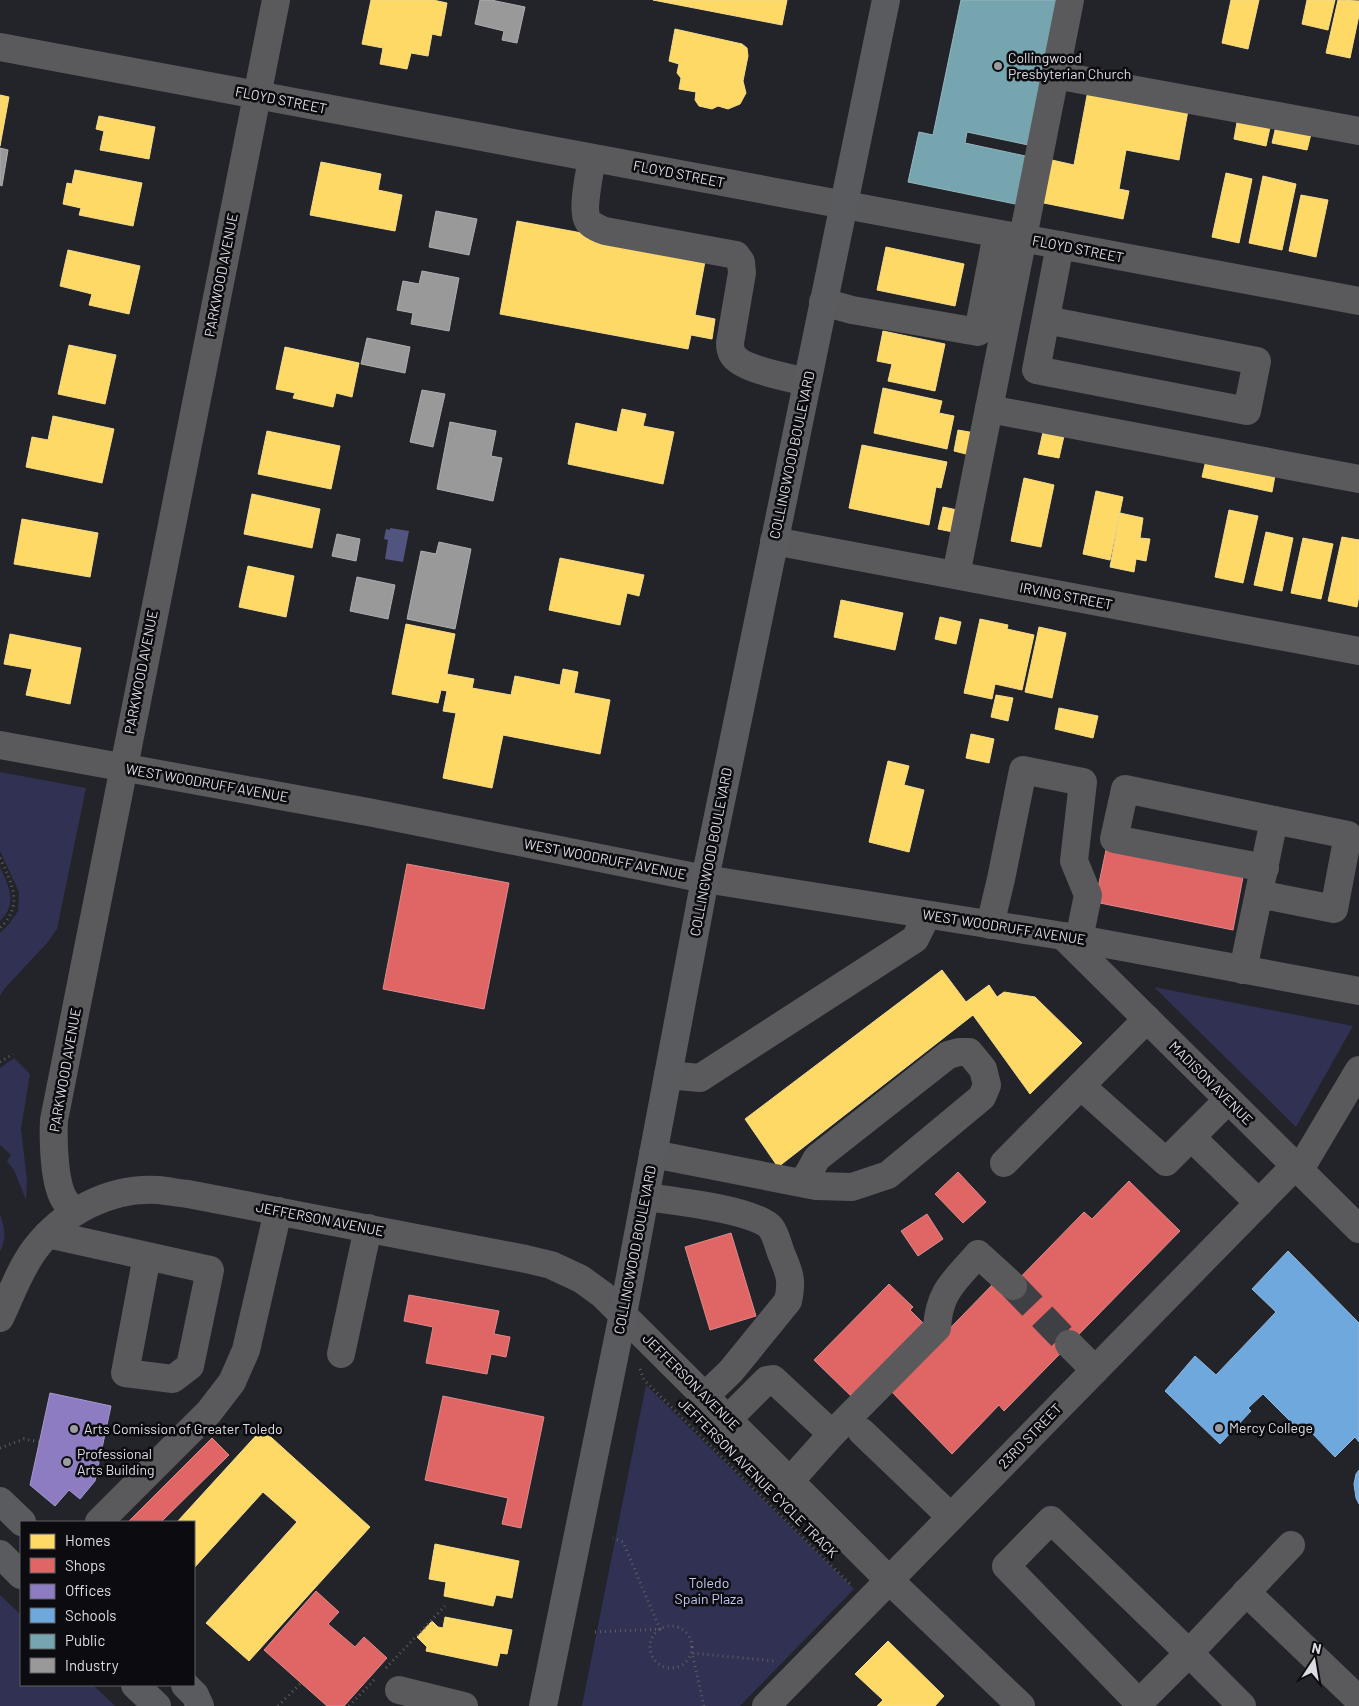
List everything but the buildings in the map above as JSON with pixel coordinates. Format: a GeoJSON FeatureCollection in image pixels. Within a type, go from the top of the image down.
{"type":"FeatureCollection","features":[{"type":"Feature","properties":{"kind":"main road","name":"COLLINGWOOD BOULEVARD"},"geometry":{"type":"LineString","coordinates":[[543,1706],[623,1314],[705,879],[886,0]]}},
{"type":"Feature","properties":{"kind":"main road"},"geometry":{"type":"LineString","coordinates":[[0,1501],[21,1521]]}},
{"type":"Feature","properties":{"kind":"main road"},"geometry":{"type":"LineString","coordinates":[[0,1554],[20,1574]]}},
{"type":"Feature","properties":{"kind":"main road"},"geometry":{"type":"LineString","coordinates":[[136,1686],[157,1706]]}},
{"type":"Feature","properties":{"kind":"main road"},"geometry":{"type":"LineString","coordinates":[[186,1686],[196,1695],[200,1706]]}},
{"type":"Feature","properties":{"kind":"street","name":"PARKWOOD AVENUE"},"geometry":{"type":"LineString","coordinates":[[75,1212],[64,1198],[55,1168],[54,1120],[276,0]]}},
{"type":"Feature","properties":{"kind":"street"},"geometry":{"type":"LineString","coordinates":[[956,576],[989,408],[991,335],[1010,236],[1055,74],[1070,0]]}},
{"type":"Feature","properties":{"kind":"street","name":"FLOYD STREET"},"geometry":{"type":"LineString","coordinates":[[0,47],[1359,302]]}},
{"type":"Feature","properties":{"kind":"street"},"geometry":{"type":"LineString","coordinates":[[1055,74],[1359,131]]}},
{"type":"Feature","properties":{"kind":"street"},"geometry":{"type":"LineString","coordinates":[[592,158],[586,202],[587,220],[594,227],[605,231],[736,255],[741,262],[742,272],[730,343],[732,354],[740,363],[780,376],[807,382]]}},
{"type":"Feature","properties":{"kind":"street"},"geometry":{"type":"LineString","coordinates":[[1046,320],[1257,361],[1247,411],[1036,370],[1060,245]]}},
{"type":"Feature","properties":{"kind":"street"},"geometry":{"type":"LineString","coordinates":[[823,302],[852,310],[991,335]]}},
{"type":"Feature","properties":{"kind":"street"},"geometry":{"type":"LineString","coordinates":[[989,408],[1359,479]]}},
{"type":"Feature","properties":{"kind":"street","name":"IRVING STREET"},"geometry":{"type":"LineString","coordinates":[[774,541],[1359,651]]}},
{"type":"Feature","properties":{"kind":"street","name":"WEST WOODRUFF AVENUE"},"geometry":{"type":"LineString","coordinates":[[0,745],[368,812],[705,879],[1071,938],[1359,991]]}},
{"type":"Feature","properties":{"kind":"street"},"geometry":{"type":"LineString","coordinates":[[990,925],[1023,770],[1083,782],[1074,861],[1088,895],[1071,938]]}},
{"type":"Feature","properties":{"kind":"street"},"geometry":{"type":"LineString","coordinates":[[1259,894],[1334,909],[1348,835],[1125,789],[1114,839],[1265,868]]}},
{"type":"Feature","properties":{"kind":"street"},"geometry":{"type":"LineString","coordinates":[[1243,970],[1274,820]]}},
{"type":"Feature","properties":{"kind":"street"},"geometry":{"type":"LineString","coordinates":[[668,1074],[700,1078],[915,939],[927,915]]}},
{"type":"Feature","properties":{"kind":"street","name":"MADISON AVENUE"},"geometry":{"type":"LineString","coordinates":[[1071,938],[1147,1019],[1359,1229]]}},
{"type":"Feature","properties":{"kind":"street"},"geometry":{"type":"LineString","coordinates":[[1004,1163],[1147,1019]]}},
{"type":"Feature","properties":{"kind":"street"},"geometry":{"type":"LineString","coordinates":[[653,1154],[816,1186],[852,1187],[888,1176],[982,1097],[987,1085],[983,1069],[969,1052],[959,1052],[948,1056],[818,1158],[803,1183]]}},
{"type":"Feature","properties":{"kind":"street","name":"23RD STREET"},"geometry":{"type":"LineString","coordinates":[[766,1706],[1259,1203],[1297,1169],[1359,1070]]}},
{"type":"Feature","properties":{"kind":"street"},"geometry":{"type":"LineString","coordinates":[[1080,1086],[1166,1162],[1228,1100]]}},
{"type":"Feature","properties":{"kind":"street"},"geometry":{"type":"LineString","coordinates":[[1191,1137],[1259,1203]]}},
{"type":"Feature","properties":{"kind":"street","name":"JEFFERSON AVENUE"},"geometry":{"type":"LineString","coordinates":[[75,1212],[104,1198],[129,1192],[156,1190],[188,1194],[550,1265],[581,1279],[603,1295],[623,1314],[889,1580],[1021,1706]]}},
{"type":"Feature","properties":{"kind":"street"},"geometry":{"type":"LineString","coordinates":[[645,1197],[679,1201],[751,1216],[762,1221],[771,1228],[791,1276],[788,1301],[731,1371],[705,1396]]}},
{"type":"Feature","properties":{"kind":"street"},"geometry":{"type":"LineString","coordinates":[[100,1521],[209,1412],[232,1382],[246,1350],[278,1211]]}},
{"type":"Feature","properties":{"kind":"street"},"geometry":{"type":"LineString","coordinates":[[0,1318],[34,1250],[48,1234],[75,1212]]}},
{"type":"Feature","properties":{"kind":"street"},"geometry":{"type":"LineString","coordinates":[[341,1354],[368,1228]]}},
{"type":"Feature","properties":{"kind":"street"},"geometry":{"type":"LineString","coordinates":[[48,1234],[147,1256],[210,1270],[190,1366],[173,1378],[125,1373],[147,1256]]}},
{"type":"Feature","properties":{"kind":"street"},"geometry":{"type":"LineString","coordinates":[[790,1481],[832,1434],[937,1328],[938,1310],[946,1291],[978,1254],[1013,1286]]}},
{"type":"Feature","properties":{"kind":"street"},"geometry":{"type":"LineString","coordinates":[[1069,1344],[1095,1370]]}},
{"type":"Feature","properties":{"kind":"street"},"geometry":{"type":"LineString","coordinates":[[728,1419],[766,1380],[773,1379],[832,1434]]}},
{"type":"Feature","properties":{"kind":"street"},"geometry":{"type":"LineString","coordinates":[[862,1432],[951,1517]]}},
{"type":"Feature","properties":{"kind":"street"},"geometry":{"type":"LineString","coordinates":[[1242,1706],[1188,1652],[1051,1520],[1006,1566],[1140,1704],[1188,1652],[1291,1545]]}},
{"type":"Feature","properties":{"kind":"street"},"geometry":{"type":"LineString","coordinates":[[1246,1592],[1359,1701],[1356,1706]]}},
{"type":"Feature","properties":{"kind":"street"},"geometry":{"type":"LineString","coordinates":[[386,1679],[464,1706]]}},
{"type":"Feature","properties":{"kind":"path"},"geometry":{"type":"LineString","coordinates":[[0,858],[10,879],[15,899],[9,920],[0,928]]}},
{"type":"Feature","properties":{"kind":"path"},"geometry":{"type":"LineString","coordinates":[[0,1062],[13,1054]]}},
{"type":"Feature","properties":{"kind":"path","name":"JEFFERSON AVENUE CYCLE TRACK"},"geometry":{"type":"LineString","coordinates":[[644,1380],[850,1585]]}},
{"type":"Feature","properties":{"kind":"path"},"geometry":{"type":"LineString","coordinates":[[0,1448],[24,1439],[39,1442]]}},
{"type":"Feature","properties":{"kind":"path"},"geometry":{"type":"LineString","coordinates":[[613,1538],[623,1542],[660,1629]]}},
{"type":"Feature","properties":{"kind":"path"},"geometry":{"type":"LineString","coordinates":[[349,1706],[386,1679],[445,1606]]}},
{"type":"Feature","properties":{"kind":"path"},"geometry":{"type":"LineString","coordinates":[[595,1632],[660,1629],[674,1626],[687,1633],[691,1639],[692,1653],[704,1706]]}},
{"type":"Feature","properties":{"kind":"path"},"geometry":{"type":"LineString","coordinates":[[660,1629],[651,1640],[650,1647],[651,1653],[659,1664],[665,1668],[678,1667],[685,1664],[692,1653]]}},
{"type":"Feature","properties":{"kind":"path"},"geometry":{"type":"LineString","coordinates":[[692,1653],[784,1662]]}},
{"type":"Feature","properties":{"kind":"path"},"geometry":{"type":"LineString","coordinates":[[278,1706],[301,1682]]}},
{"type":"Feature","properties":{"kind":"green space"},"geometry":{"type":"Polygon","coordinates":[[[0,772],[86,788],[57,929],[0,996],[0,933],[18,911],[19,892],[0,851],[0,772]]]}},
{"type":"Feature","properties":{"kind":"green space"},"geometry":{"type":"Polygon","coordinates":[[[0,867],[9,888],[10,902],[6,915],[0,921],[0,867]]]}},
{"type":"Feature","properties":{"kind":"green space"},"geometry":{"type":"Polygon","coordinates":[[[1154,987],[1353,1026],[1296,1127],[1154,987]]]}},
{"type":"Feature","properties":{"kind":"green space"},"geometry":{"type":"Polygon","coordinates":[[[14,1058],[30,1074],[21,1129],[27,1180],[26,1200],[14,1170],[7,1161],[11,1155],[0,1145],[0,1068],[14,1058]]]}},
{"type":"Feature","properties":{"kind":"green space"},"geometry":{"type":"Polygon","coordinates":[[[0,1214],[4,1242],[0,1252],[0,1214]]]}},
{"type":"Feature","properties":{"kind":"green space","name":"Toledo Spain Plaza"},"geometry":{"type":"Polygon","coordinates":[[[646,1385],[854,1589],[740,1706],[582,1706],[646,1385]]]}},
{"type":"Feature","properties":{"kind":"green space"},"geometry":{"type":"Polygon","coordinates":[[[0,1595],[20,1614],[20,1686],[94,1686],[115,1706],[0,1706],[0,1595]]]}},
{"type":"Feature","properties":{"kind":"shaded area"},"geometry":{"type":"Polygon","coordinates":[[[390,528],[409,531],[403,562],[385,559],[388,540],[384,539],[386,529],[390,530],[390,528]]]}},
{"type":"Feature","properties":{"kind":"tunnel"},"geometry":{"type":"LineString","coordinates":[[1013,1286],[1069,1344]]}},
{"type":"Feature","properties":{"kind":"place","name":"Collingwood Presbyterian Church"},"geometry":{"type":"Point","coordinates":[998,66]}},
{"type":"Feature","properties":{"kind":"place","name":"Mercy College"},"geometry":{"type":"Point","coordinates":[1219,1428]}},
{"type":"Feature","properties":{"kind":"place","name":"Arts Comission of Greater Toledo"},"geometry":{"type":"Point","coordinates":[74,1429]}},
{"type":"Feature","properties":{"kind":"place","name":"Professional Arts Building"},"geometry":{"type":"Point","coordinates":[67,1462]}}]}
